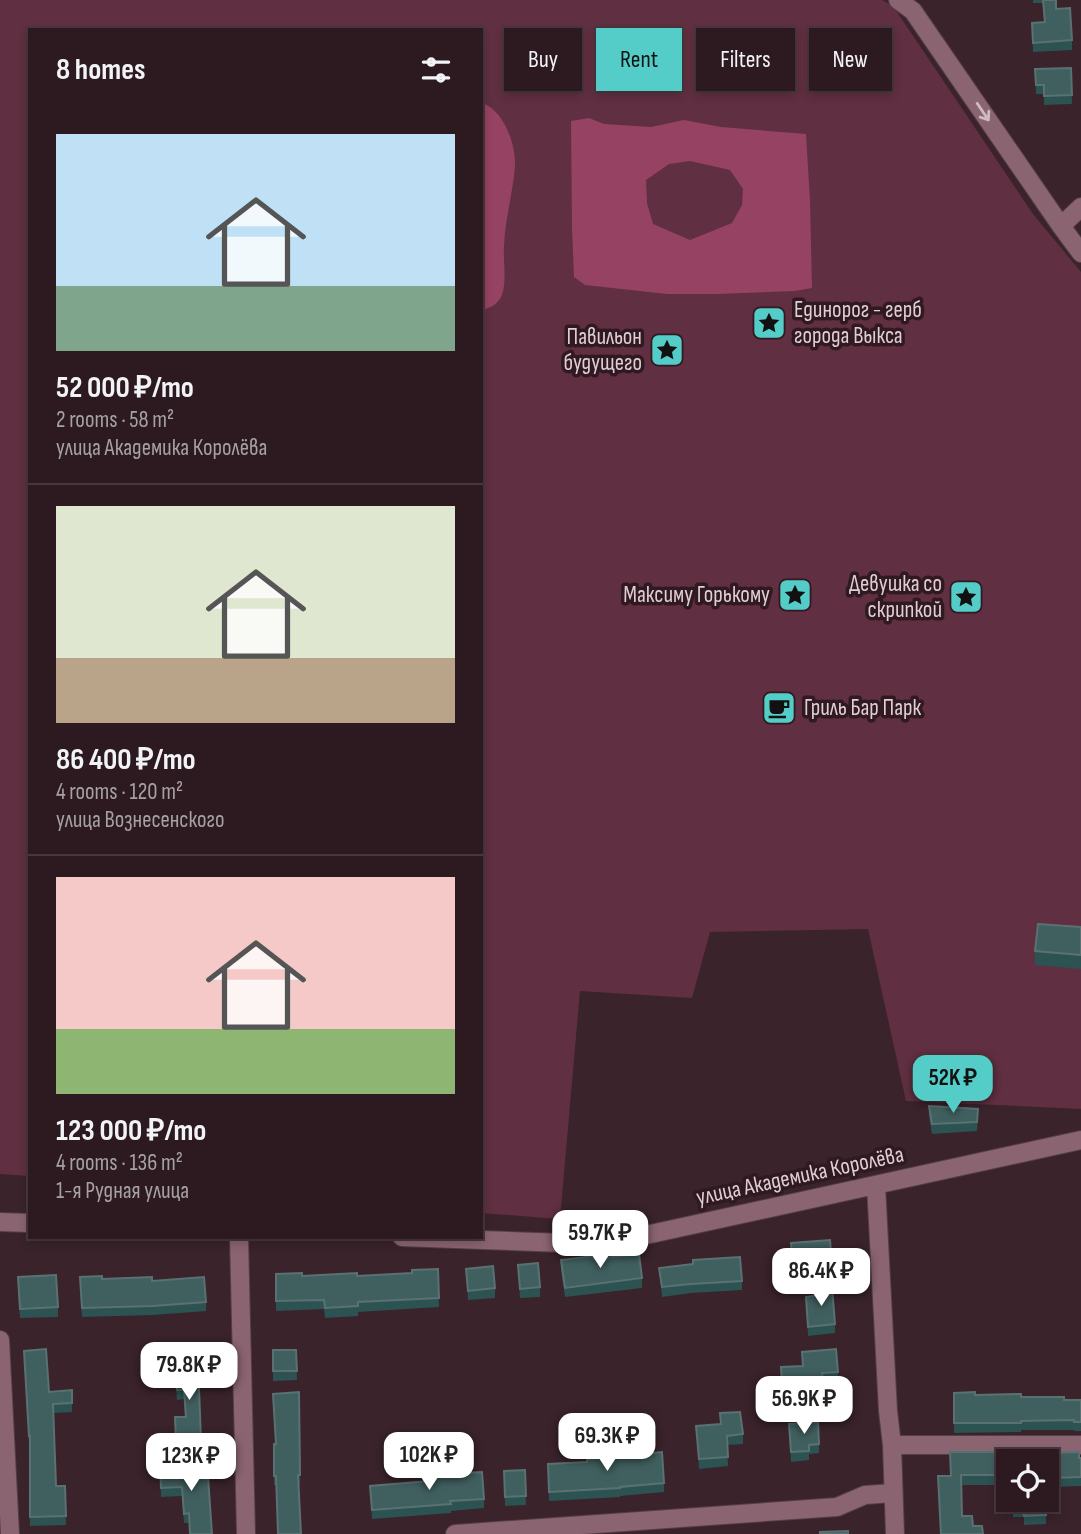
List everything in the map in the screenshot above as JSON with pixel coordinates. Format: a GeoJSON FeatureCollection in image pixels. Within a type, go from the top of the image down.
{"type":"FeatureCollection","features":[{"type":"Feature","properties":{"kind":"street"},"geometry":{"type":"LineString","coordinates":[[898,0],[913,11],[1081,253]]}},
{"type":"Feature","properties":{"kind":"street"},"geometry":{"type":"LineString","coordinates":[[1061,226],[1081,207]]}},
{"type":"Feature","properties":{"kind":"street","name":"улица Академика Королёва"},"geometry":{"type":"LineString","coordinates":[[444,1239],[564,1243],[646,1235],[1081,1140]]}},
{"type":"Feature","properties":{"kind":"street"},"geometry":{"type":"LineString","coordinates":[[876,1185],[895,1534]]}},
{"type":"Feature","properties":{"kind":"street"},"geometry":{"type":"LineString","coordinates":[[0,1222],[28,1223]]}},
{"type":"Feature","properties":{"kind":"street"},"geometry":{"type":"LineString","coordinates":[[239,1239],[246,1534]]}},
{"type":"Feature","properties":{"kind":"street"},"geometry":{"type":"LineString","coordinates":[[0,1340],[10,1534]]}},
{"type":"Feature","properties":{"kind":"street"},"geometry":{"type":"LineString","coordinates":[[892,1445],[1081,1445]]}},
{"type":"Feature","properties":{"kind":"street"},"geometry":{"type":"LineString","coordinates":[[455,1534],[837,1507],[865,1495],[893,1493]]}},
{"type":"Feature","properties":{"kind":"shaded area"},"geometry":{"type":"Polygon","coordinates":[[[0,0],[882,0],[893,6],[1033,214],[1081,272],[1081,1109],[906,1101],[868,929],[710,932],[692,998],[580,991],[560,1219],[483,1213],[483,28],[28,28],[28,1176],[0,1174],[0,0]]]}},
{"type":"Feature","properties":{"kind":"shaded area"},"geometry":{"type":"Polygon","coordinates":[[[483,104],[502,120],[511,139],[515,158],[505,236],[505,277],[502,295],[491,307],[483,309],[483,104]]]}},
{"type":"Feature","properties":{"kind":"shaded area"},"geometry":{"type":"Polygon","coordinates":[[[589,118],[604,124],[651,127],[684,120],[721,127],[806,134],[812,288],[795,291],[667,294],[585,285],[574,277],[571,121],[589,118]],[[690,161],[669,164],[646,180],[647,203],[653,224],[690,240],[732,223],[742,205],[743,189],[730,170],[690,161]]]}},
{"type":"Feature","properties":{"kind":"building"},"geometry":{"type":"Polygon","coordinates":[[[1043,0],[1056,0],[1056,9],[1070,8],[1072,40],[1033,43],[1032,23],[1045,22],[1043,0]]]}},
{"type":"Feature","properties":{"kind":"building"},"geometry":{"type":"Polygon","coordinates":[[[1071,68],[1072,95],[1044,96],[1044,85],[1036,85],[1035,69],[1071,68]]]}},
{"type":"Feature","properties":{"kind":"building"},"geometry":{"type":"Polygon","coordinates":[[[1038,924],[1081,927],[1081,955],[1035,951],[1038,924]]]}},
{"type":"Feature","properties":{"kind":"building"},"geometry":{"type":"Polygon","coordinates":[[[929,1106],[978,1109],[977,1122],[932,1124],[929,1106]]]}},
{"type":"Feature","properties":{"kind":"building"},"geometry":{"type":"Polygon","coordinates":[[[830,1240],[832,1264],[793,1267],[791,1243],[830,1240]]]}},
{"type":"Feature","properties":{"kind":"building"},"geometry":{"type":"Polygon","coordinates":[[[639,1254],[642,1278],[565,1288],[561,1260],[639,1254]]]}},
{"type":"Feature","properties":{"kind":"building"},"geometry":{"type":"Polygon","coordinates":[[[740,1257],[742,1281],[662,1287],[659,1268],[693,1264],[693,1260],[740,1257]]]}},
{"type":"Feature","properties":{"kind":"building"},"geometry":{"type":"Polygon","coordinates":[[[538,1263],[540,1287],[520,1289],[518,1265],[538,1263]]]}},
{"type":"Feature","properties":{"kind":"building"},"geometry":{"type":"Polygon","coordinates":[[[493,1266],[495,1288],[468,1291],[466,1269],[493,1266]]]}},
{"type":"Feature","properties":{"kind":"building"},"geometry":{"type":"Polygon","coordinates":[[[438,1269],[439,1298],[358,1302],[358,1306],[325,1308],[324,1300],[276,1301],[276,1274],[302,1273],[302,1276],[357,1273],[357,1276],[438,1269]]]}},
{"type":"Feature","properties":{"kind":"building"},"geometry":{"type":"Polygon","coordinates":[[[56,1275],[58,1307],[20,1309],[18,1277],[56,1275]]]}},
{"type":"Feature","properties":{"kind":"building"},"geometry":{"type":"Polygon","coordinates":[[[102,1276],[102,1279],[152,1277],[152,1281],[204,1277],[206,1302],[82,1308],[80,1277],[102,1276]]]}},
{"type":"Feature","properties":{"kind":"building"},"geometry":{"type":"Polygon","coordinates":[[[832,1287],[835,1324],[808,1327],[806,1297],[819,1295],[818,1289],[832,1287]]]}},
{"type":"Feature","properties":{"kind":"building"},"geometry":{"type":"Polygon","coordinates":[[[46,1349],[49,1392],[72,1390],[72,1403],[53,1404],[56,1486],[65,1486],[66,1516],[30,1517],[30,1436],[24,1351],[46,1349]]]}},
{"type":"Feature","properties":{"kind":"building"},"geometry":{"type":"Polygon","coordinates":[[[836,1349],[838,1372],[822,1373],[823,1384],[782,1387],[781,1367],[803,1366],[802,1352],[836,1349]]]}},
{"type":"Feature","properties":{"kind":"building"},"geometry":{"type":"Polygon","coordinates":[[[273,1350],[296,1350],[297,1371],[273,1371],[273,1350]]]}},
{"type":"Feature","properties":{"kind":"building"},"geometry":{"type":"Polygon","coordinates":[[[198,1361],[201,1441],[176,1441],[175,1417],[186,1417],[184,1390],[177,1390],[175,1362],[198,1361]]]}},
{"type":"Feature","properties":{"kind":"building"},"geometry":{"type":"Polygon","coordinates":[[[299,1392],[298,1475],[301,1534],[278,1534],[273,1394],[299,1392]]]}},
{"type":"Feature","properties":{"kind":"building"},"geometry":{"type":"Polygon","coordinates":[[[975,1392],[975,1395],[1021,1394],[1021,1397],[1064,1397],[1064,1400],[1081,1400],[1081,1422],[954,1423],[954,1393],[975,1392]]]}},
{"type":"Feature","properties":{"kind":"building"},"geometry":{"type":"Polygon","coordinates":[[[740,1412],[743,1434],[727,1436],[728,1457],[699,1459],[696,1426],[721,1424],[720,1413],[740,1412]]]}},
{"type":"Feature","properties":{"kind":"building"},"geometry":{"type":"Polygon","coordinates":[[[818,1422],[819,1444],[809,1445],[809,1451],[791,1452],[789,1424],[818,1422]]]}},
{"type":"Feature","properties":{"kind":"building"},"geometry":{"type":"Polygon","coordinates":[[[662,1452],[664,1483],[549,1492],[548,1464],[662,1452]]]}},
{"type":"Feature","properties":{"kind":"building"},"geometry":{"type":"Polygon","coordinates":[[[950,1452],[996,1452],[996,1475],[961,1475],[962,1516],[972,1516],[973,1526],[982,1526],[983,1534],[941,1534],[938,1476],[951,1476],[950,1452]]]}},
{"type":"Feature","properties":{"kind":"building"},"geometry":{"type":"Polygon","coordinates":[[[1079,1452],[1081,1477],[1059,1478],[1059,1453],[1079,1452]]]}},
{"type":"Feature","properties":{"kind":"building"},"geometry":{"type":"Polygon","coordinates":[[[207,1462],[212,1534],[190,1534],[189,1513],[184,1514],[182,1487],[161,1488],[160,1465],[207,1462]]]}},
{"type":"Feature","properties":{"kind":"building"},"geometry":{"type":"Polygon","coordinates":[[[525,1470],[526,1496],[505,1497],[504,1471],[525,1470]]]}},
{"type":"Feature","properties":{"kind":"building"},"geometry":{"type":"Polygon","coordinates":[[[482,1472],[484,1499],[372,1510],[370,1486],[429,1481],[428,1475],[482,1472]]]}},
{"type":"Feature","properties":{"kind":"building"},"geometry":{"type":"Polygon","coordinates":[[[1024,1512],[1046,1512],[1046,1515],[1024,1516],[1024,1512]]]}},
{"type":"Feature","properties":{"kind":"building"},"geometry":{"type":"Polygon","coordinates":[[[848,1531],[848,1534],[820,1534],[820,1532],[848,1531]]]}},
{"type":"Feature","properties":{"kind":"place","name":"Единорог - герб города Выкса"},"geometry":{"type":"Point","coordinates":[769,323]}},
{"type":"Feature","properties":{"kind":"place","name":"Павильон будущего"},"geometry":{"type":"Point","coordinates":[667,350]}},
{"type":"Feature","properties":{"kind":"place","name":"Максиму Горькому"},"geometry":{"type":"Point","coordinates":[795,595]}},
{"type":"Feature","properties":{"kind":"place","name":"Девушка со скрипкой"},"geometry":{"type":"Point","coordinates":[966,597]}},
{"type":"Feature","properties":{"kind":"place","name":"Гриль Бар Парк"},"geometry":{"type":"Point","coordinates":[779,708]}}]}
